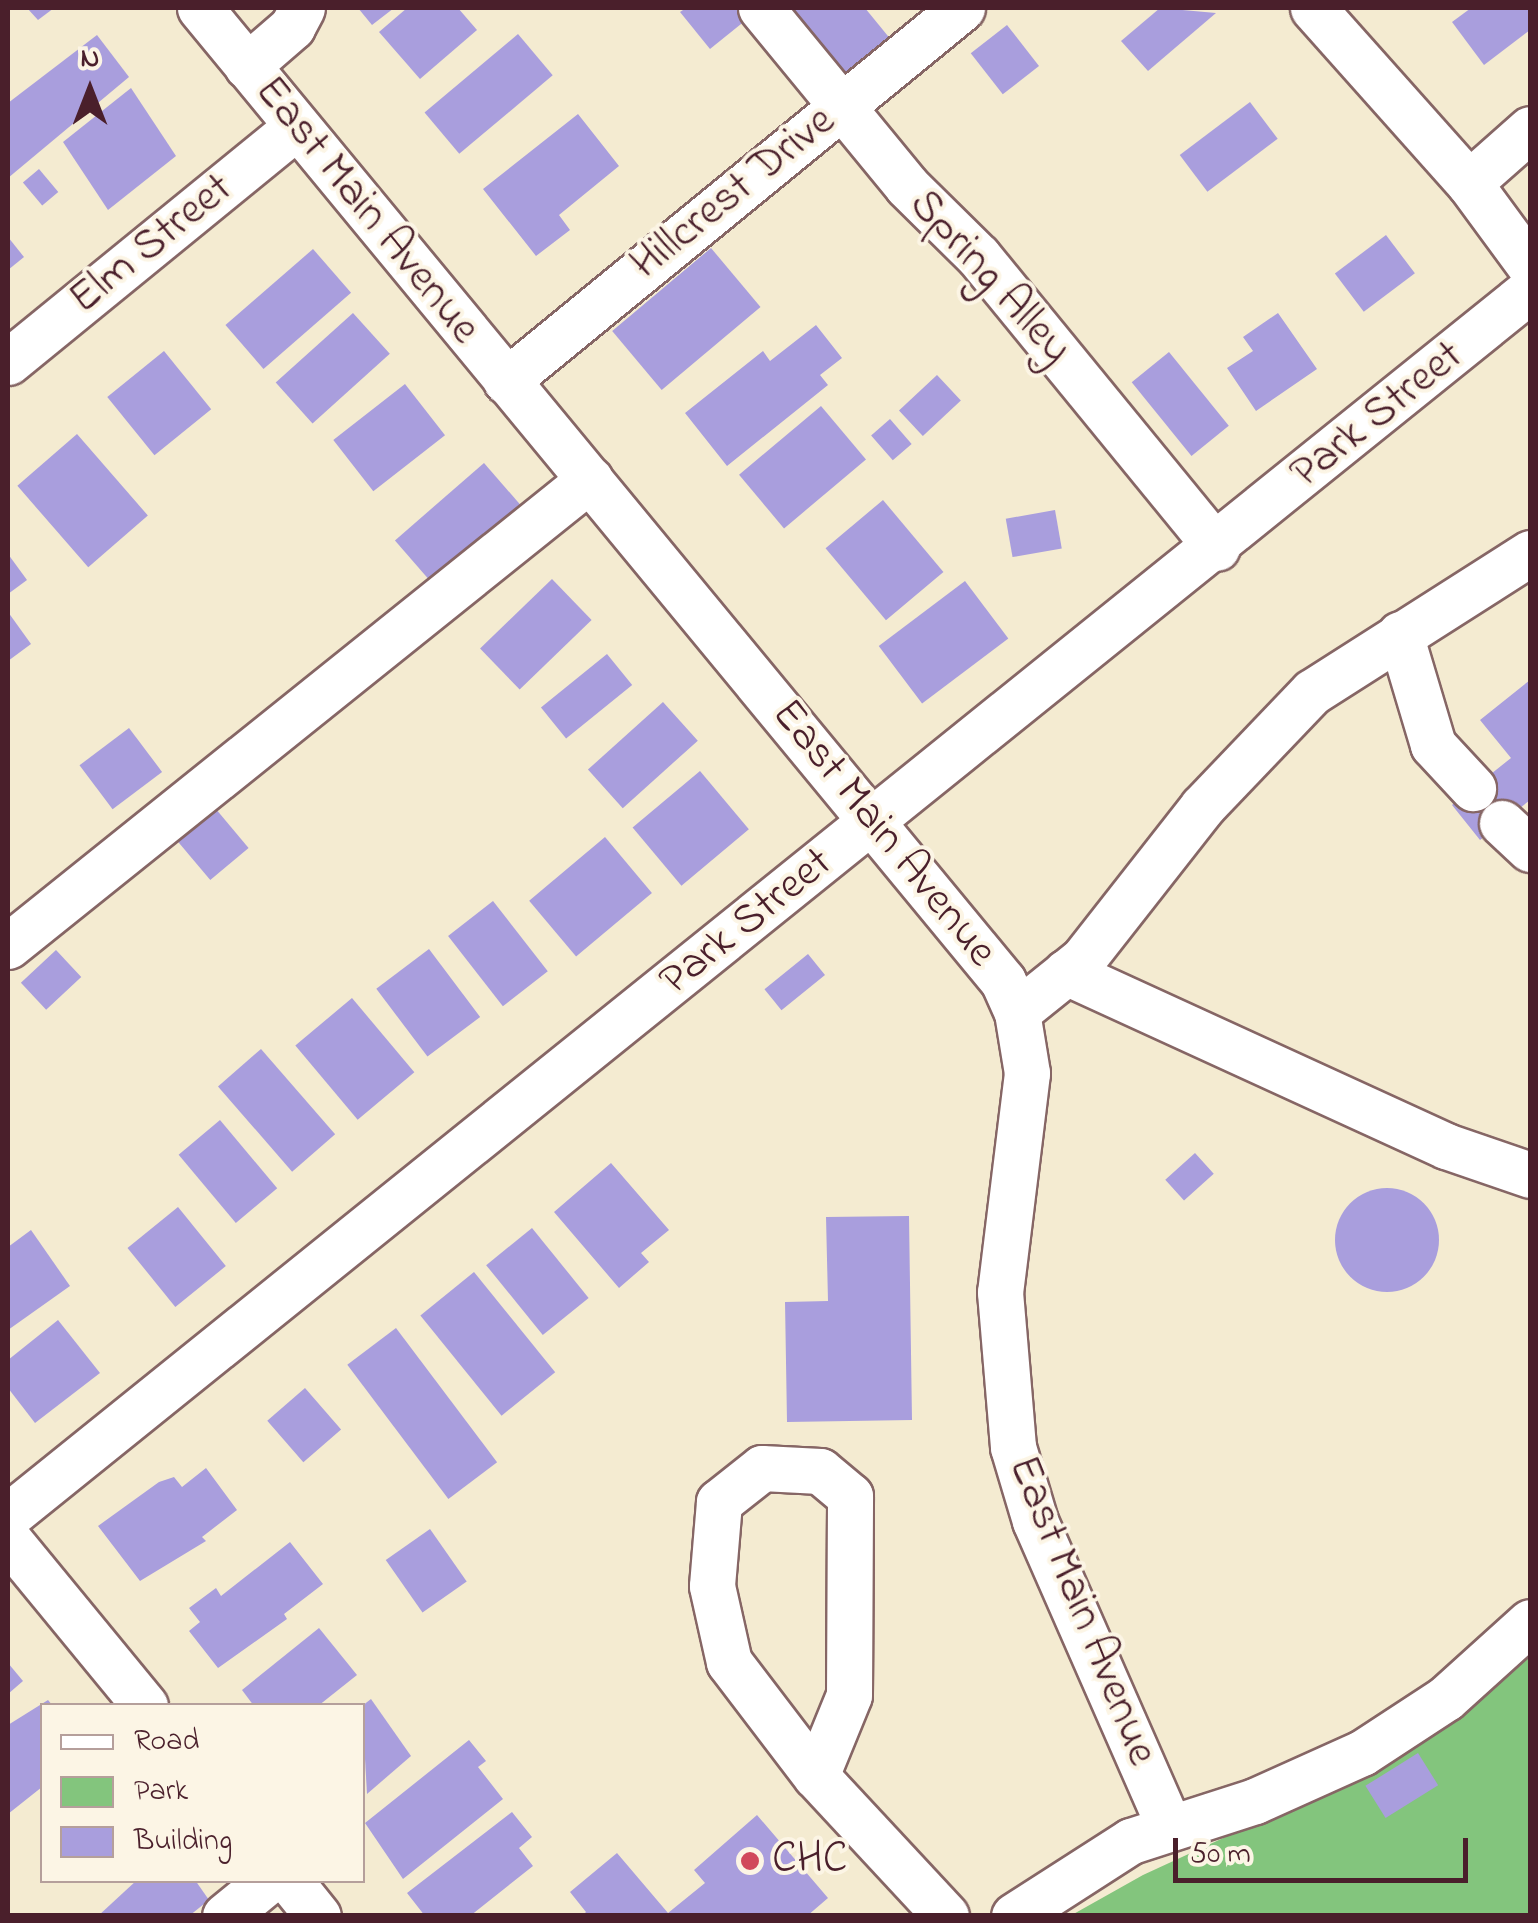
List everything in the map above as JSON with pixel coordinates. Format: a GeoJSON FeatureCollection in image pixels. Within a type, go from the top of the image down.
{"type":"FeatureCollection","features":[{"type":"Feature","properties":{"kind":"street","name":"East Main Avenue"},"geometry":{"type":"LineString","coordinates":[[200,8],[981,949],[1017,1012],[1025,1106],[1000,1292],[1013,1447],[1035,1521],[1170,1826]]}},
{"type":"Feature","properties":{"kind":"street"},"geometry":{"type":"LineString","coordinates":[[246,66],[292,27],[302,8]]}},
{"type":"Feature","properties":{"kind":"street","name":"Spring Alley"},"geometry":{"type":"LineString","coordinates":[[761,8],[907,186],[978,256],[1217,548]]}},
{"type":"Feature","properties":{"kind":"street","name":"Hillcrest Drive"},"geometry":{"type":"LineString","coordinates":[[506,381],[962,8]]}},
{"type":"Feature","properties":{"kind":"street"},"geometry":{"type":"LineString","coordinates":[[1314,8],[1469,182],[1530,266]]}},
{"type":"Feature","properties":{"kind":"street","name":"Elm Street"},"geometry":{"type":"LineString","coordinates":[[8,362],[296,127]]}},
{"type":"Feature","properties":{"kind":"street"},"geometry":{"type":"LineString","coordinates":[[1469,182],[1530,129]]}},
{"type":"Feature","properties":{"kind":"street","name":"Park Street"},"geometry":{"type":"LineString","coordinates":[[8,1516],[1217,548],[1530,290]]}},
{"type":"Feature","properties":{"kind":"street"},"geometry":{"type":"LineString","coordinates":[[8,946],[590,479]]}},
{"type":"Feature","properties":{"kind":"street"},"geometry":{"type":"LineString","coordinates":[[1017,1012],[1066,972],[1202,808],[1312,692],[1530,552]]}},
{"type":"Feature","properties":{"kind":"street"},"geometry":{"type":"LineString","coordinates":[[1400,634],[1432,745],[1474,788]]}},
{"type":"Feature","properties":{"kind":"street"},"geometry":{"type":"LineString","coordinates":[[1066,972],[1446,1146],[1530,1175]]}},
{"type":"Feature","properties":{"kind":"street"},"geometry":{"type":"LineString","coordinates":[[816,1776],[849,1695],[850,1496],[820,1472],[762,1468],[719,1502],[712,1586],[729,1662],[816,1776],[946,1916]]}},
{"type":"Feature","properties":{"kind":"street"},"geometry":{"type":"LineString","coordinates":[[8,1539],[143,1703]]}},
{"type":"Feature","properties":{"kind":"street"},"geometry":{"type":"LineString","coordinates":[[1014,1916],[1130,1842],[1327,1772],[1446,1698],[1530,1622]]}},
{"type":"Feature","properties":{"kind":"street"},"geometry":{"type":"LineString","coordinates":[[225,1916],[265,1883]]}},
{"type":"Feature","properties":{"kind":"street"},"geometry":{"type":"LineString","coordinates":[[291,1883],[318,1916]]}},
{"type":"Feature","properties":{"kind":"green space"},"geometry":{"type":"Polygon","coordinates":[[[1530,1649],[1530,1915],[1070,1916],[1143,1875],[1408,1753],[1530,1649]]]}},
{"type":"Feature","properties":{"kind":"building"},"geometry":{"type":"Polygon","coordinates":[[[27,8],[54,8],[38,20],[27,8]]]}},
{"type":"Feature","properties":{"kind":"building"},"geometry":{"type":"Polygon","coordinates":[[[358,8],[394,8],[372,25],[358,8]]]}},
{"type":"Feature","properties":{"kind":"building"},"geometry":{"type":"Polygon","coordinates":[[[407,8],[458,8],[477,30],[420,79],[379,32],[407,8]]]}},
{"type":"Feature","properties":{"kind":"building"},"geometry":{"type":"Polygon","coordinates":[[[686,8],[736,8],[746,20],[710,49],[680,12],[686,8]]]}},
{"type":"Feature","properties":{"kind":"building"},"geometry":{"type":"Polygon","coordinates":[[[791,8],[865,8],[892,41],[845,79],[791,8]]]}},
{"type":"Feature","properties":{"kind":"building"},"geometry":{"type":"Polygon","coordinates":[[[1160,8],[1216,13],[1148,71],[1121,41],[1160,8]]]}},
{"type":"Feature","properties":{"kind":"building"},"geometry":{"type":"Polygon","coordinates":[[[1471,8],[1530,8],[1530,30],[1484,65],[1452,22],[1471,8]]]}},
{"type":"Feature","properties":{"kind":"building"},"geometry":{"type":"Polygon","coordinates":[[[1007,25],[1039,66],[1003,94],[971,53],[1007,25]]]}},
{"type":"Feature","properties":{"kind":"building"},"geometry":{"type":"Polygon","coordinates":[[[518,34],[553,75],[459,154],[425,112],[518,34]]]}},
{"type":"Feature","properties":{"kind":"building"},"geometry":{"type":"Polygon","coordinates":[[[97,35],[129,77],[8,178],[8,103],[97,35]]]}},
{"type":"Feature","properties":{"kind":"building"},"geometry":{"type":"Polygon","coordinates":[[[131,88],[176,156],[108,210],[63,142],[131,88]]]}},
{"type":"Feature","properties":{"kind":"building"},"geometry":{"type":"Polygon","coordinates":[[[1250,102],[1278,139],[1207,192],[1180,155],[1250,102]]]}},
{"type":"Feature","properties":{"kind":"building"},"geometry":{"type":"Polygon","coordinates":[[[578,114],[619,166],[559,215],[570,230],[536,256],[483,189],[578,114]]]}},
{"type":"Feature","properties":{"kind":"building"},"geometry":{"type":"Polygon","coordinates":[[[39,169],[58,192],[42,205],[23,182],[39,169]]]}},
{"type":"Feature","properties":{"kind":"building"},"geometry":{"type":"Polygon","coordinates":[[[1386,235],[1415,273],[1364,312],[1335,274],[1386,235]]]}},
{"type":"Feature","properties":{"kind":"building"},"geometry":{"type":"Polygon","coordinates":[[[8,237],[24,257],[8,270],[8,237]]]}},
{"type":"Feature","properties":{"kind":"building"},"geometry":{"type":"Polygon","coordinates":[[[711,248],[760,307],[662,390],[612,331],[711,248]]]}},
{"type":"Feature","properties":{"kind":"building"},"geometry":{"type":"Polygon","coordinates":[[[313,249],[351,293],[264,369],[225,325],[313,249]]]}},
{"type":"Feature","properties":{"kind":"building"},"geometry":{"type":"Polygon","coordinates":[[[353,313],[390,354],[313,423],[276,383],[353,313]]]}},
{"type":"Feature","properties":{"kind":"building"},"geometry":{"type":"Polygon","coordinates":[[[1278,313],[1317,369],[1256,411],[1227,368],[1253,351],[1243,337],[1278,313]]]}},
{"type":"Feature","properties":{"kind":"building"},"geometry":{"type":"Polygon","coordinates":[[[816,325],[842,358],[820,375],[828,385],[727,466],[685,413],[763,351],[770,361],[816,325]]]}},
{"type":"Feature","properties":{"kind":"building"},"geometry":{"type":"Polygon","coordinates":[[[164,351],[211,409],[154,455],[107,397],[164,351]]]}},
{"type":"Feature","properties":{"kind":"building"},"geometry":{"type":"Polygon","coordinates":[[[1169,352],[1229,426],[1191,456],[1132,382],[1169,352]]]}},
{"type":"Feature","properties":{"kind":"building"},"geometry":{"type":"Polygon","coordinates":[[[937,375],[961,401],[923,436],[899,410],[937,375]]]}},
{"type":"Feature","properties":{"kind":"building"},"geometry":{"type":"Polygon","coordinates":[[[405,384],[445,435],[373,491],[333,440],[405,384]]]}},
{"type":"Feature","properties":{"kind":"building"},"geometry":{"type":"Polygon","coordinates":[[[821,406],[866,460],[784,528],[739,475],[821,406]]]}},
{"type":"Feature","properties":{"kind":"building"},"geometry":{"type":"Polygon","coordinates":[[[890,419],[912,444],[893,460],[871,435],[890,419]]]}},
{"type":"Feature","properties":{"kind":"building"},"geometry":{"type":"Polygon","coordinates":[[[77,434],[148,516],[88,567],[17,486],[77,434]]]}},
{"type":"Feature","properties":{"kind":"building"},"geometry":{"type":"Polygon","coordinates":[[[484,463],[520,505],[431,582],[395,540],[484,463]]]}},
{"type":"Feature","properties":{"kind":"building"},"geometry":{"type":"Polygon","coordinates":[[[883,500],[943,572],[886,620],[826,548],[883,500]]]}},
{"type":"Feature","properties":{"kind":"building"},"geometry":{"type":"Polygon","coordinates":[[[1055,510],[1062,548],[1013,557],[1006,519],[1055,510]]]}},
{"type":"Feature","properties":{"kind":"building"},"geometry":{"type":"Polygon","coordinates":[[[8,554],[27,580],[8,594],[8,554]]]}},
{"type":"Feature","properties":{"kind":"building"},"geometry":{"type":"Polygon","coordinates":[[[552,579],[592,620],[520,689],[480,648],[552,579]]]}},
{"type":"Feature","properties":{"kind":"building"},"geometry":{"type":"Polygon","coordinates":[[[965,581],[1008,639],[922,703],[879,646],[965,581]]]}},
{"type":"Feature","properties":{"kind":"building"},"geometry":{"type":"Polygon","coordinates":[[[8,612],[31,644],[8,661],[8,612]]]}},
{"type":"Feature","properties":{"kind":"building"},"geometry":{"type":"Polygon","coordinates":[[[607,654],[632,685],[566,739],[541,707],[607,654]]]}},
{"type":"Feature","properties":{"kind":"building"},"geometry":{"type":"Polygon","coordinates":[[[1530,680],[1530,800],[1480,840],[1452,805],[1511,758],[1480,720],[1530,680]]]}},
{"type":"Feature","properties":{"kind":"building"},"geometry":{"type":"Polygon","coordinates":[[[663,702],[698,741],[623,808],[588,770],[663,702]]]}},
{"type":"Feature","properties":{"kind":"building"},"geometry":{"type":"Polygon","coordinates":[[[129,728],[162,772],[113,809],[79,765],[129,728]]]}},
{"type":"Feature","properties":{"kind":"building"},"geometry":{"type":"Polygon","coordinates":[[[700,771],[749,829],[681,886],[633,828],[700,771]]]}},
{"type":"Feature","properties":{"kind":"building"},"geometry":{"type":"Polygon","coordinates":[[[210,802],[249,848],[210,880],[172,834],[210,802]]]}},
{"type":"Feature","properties":{"kind":"building"},"geometry":{"type":"Polygon","coordinates":[[[605,837],[652,893],[576,957],[529,901],[605,837]]]}},
{"type":"Feature","properties":{"kind":"building"},"geometry":{"type":"Polygon","coordinates":[[[493,901],[548,971],[503,1006],[448,936],[493,901]]]}},
{"type":"Feature","properties":{"kind":"building"},"geometry":{"type":"Polygon","coordinates":[[[429,949],[480,1017],[427,1057],[376,989],[429,949]]]}},
{"type":"Feature","properties":{"kind":"building"},"geometry":{"type":"Polygon","coordinates":[[[56,950],[81,977],[46,1010],[21,983],[56,950]]]}},
{"type":"Feature","properties":{"kind":"building"},"geometry":{"type":"Polygon","coordinates":[[[808,954],[825,975],[781,1010],[764,989],[808,954]]]}},
{"type":"Feature","properties":{"kind":"building"},"geometry":{"type":"Polygon","coordinates":[[[352,998],[414,1072],[358,1120],[295,1046],[352,998]]]}},
{"type":"Feature","properties":{"kind":"building"},"geometry":{"type":"Polygon","coordinates":[[[261,1049],[335,1134],[292,1172],[218,1086],[261,1049]]]}},
{"type":"Feature","properties":{"kind":"building"},"geometry":{"type":"Polygon","coordinates":[[[220,1120],[277,1188],[236,1223],[179,1155],[220,1120]]]}},
{"type":"Feature","properties":{"kind":"building"},"geometry":{"type":"Polygon","coordinates":[[[1195,1153],[1214,1174],[1184,1201],[1165,1180],[1195,1153]]]}},
{"type":"Feature","properties":{"kind":"building"},"geometry":{"type":"Polygon","coordinates":[[[611,1163],[669,1230],[641,1253],[649,1262],[619,1288],[554,1212],[611,1163]]]}},
{"type":"Feature","properties":{"kind":"building"},"geometry":{"type":"Polygon","coordinates":[[[1387,1188],[1407,1192],[1424,1203],[1435,1220],[1439,1240],[1435,1260],[1424,1277],[1407,1288],[1387,1292],[1367,1288],[1350,1277],[1339,1260],[1335,1240],[1339,1220],[1350,1203],[1367,1192],[1387,1188]]]}},
{"type":"Feature","properties":{"kind":"building"},"geometry":{"type":"Polygon","coordinates":[[[178,1207],[226,1266],[175,1307],[127,1248],[178,1207]]]}},
{"type":"Feature","properties":{"kind":"building"},"geometry":{"type":"Polygon","coordinates":[[[909,1216],[912,1420],[787,1422],[785,1302],[828,1301],[826,1217],[909,1216]]]}},
{"type":"Feature","properties":{"kind":"building"},"geometry":{"type":"Polygon","coordinates":[[[532,1228],[589,1298],[543,1335],[486,1265],[532,1228]]]}},
{"type":"Feature","properties":{"kind":"building"},"geometry":{"type":"Polygon","coordinates":[[[31,1230],[70,1286],[8,1330],[8,1247],[31,1230]]]}},
{"type":"Feature","properties":{"kind":"building"},"geometry":{"type":"Polygon","coordinates":[[[474,1272],[555,1372],[502,1416],[420,1315],[474,1272]]]}},
{"type":"Feature","properties":{"kind":"building"},"geometry":{"type":"Polygon","coordinates":[[[58,1320],[100,1373],[35,1423],[8,1388],[8,1360],[58,1320]]]}},
{"type":"Feature","properties":{"kind":"building"},"geometry":{"type":"Polygon","coordinates":[[[396,1328],[497,1462],[448,1499],[347,1365],[396,1328]]]}},
{"type":"Feature","properties":{"kind":"building"},"geometry":{"type":"Polygon","coordinates":[[[305,1388],[341,1430],[303,1462],[267,1421],[305,1388]]]}},
{"type":"Feature","properties":{"kind":"building"},"geometry":{"type":"Polygon","coordinates":[[[206,1468],[237,1510],[202,1537],[206,1541],[140,1581],[98,1526],[159,1482],[174,1477],[182,1487],[206,1468]]]}},
{"type":"Feature","properties":{"kind":"building"},"geometry":{"type":"Polygon","coordinates":[[[430,1529],[467,1581],[422,1612],[386,1560],[430,1529]]]}},
{"type":"Feature","properties":{"kind":"building"},"geometry":{"type":"Polygon","coordinates":[[[290,1542],[323,1584],[284,1614],[287,1619],[218,1668],[189,1631],[200,1622],[189,1608],[216,1588],[221,1596],[290,1542]]]}},
{"type":"Feature","properties":{"kind":"building"},"geometry":{"type":"Polygon","coordinates":[[[319,1628],[357,1675],[322,1703],[252,1703],[242,1690],[319,1628]]]}},
{"type":"Feature","properties":{"kind":"building"},"geometry":{"type":"Polygon","coordinates":[[[8,1663],[23,1681],[8,1694],[8,1663]]]}},
{"type":"Feature","properties":{"kind":"building"},"geometry":{"type":"Polygon","coordinates":[[[371,1699],[411,1756],[367,1794],[365,1759],[365,1704],[371,1699]]]}},
{"type":"Feature","properties":{"kind":"building"},"geometry":{"type":"Polygon","coordinates":[[[40,1705],[40,1789],[8,1814],[8,1725],[40,1705]]]}},
{"type":"Feature","properties":{"kind":"building"},"geometry":{"type":"Polygon","coordinates":[[[469,1740],[486,1761],[478,1767],[503,1799],[403,1879],[365,1823],[469,1740]]]}},
{"type":"Feature","properties":{"kind":"building"},"geometry":{"type":"Polygon","coordinates":[[[1418,1753],[1438,1785],[1386,1818],[1365,1786],[1418,1753]]]}},
{"type":"Feature","properties":{"kind":"building"},"geometry":{"type":"Polygon","coordinates":[[[512,1812],[532,1837],[519,1848],[533,1866],[470,1916],[425,1916],[407,1893],[512,1812]]]}},
{"type":"Feature","properties":{"kind":"building","name":"CHC"},"geometry":{"type":"Polygon","coordinates":[[[757,1815],[828,1898],[807,1916],[582,1916],[586,1912],[570,1892],[617,1853],[668,1913],[705,1883],[694,1870],[757,1815]]]}},
{"type":"Feature","properties":{"kind":"building"},"geometry":{"type":"Polygon","coordinates":[[[134,1883],[197,1883],[209,1900],[189,1916],[98,1916],[134,1883]]]}},
{"type":"Feature","properties":{"kind":"place","name":"CHC"},"geometry":{"type":"Point","coordinates":[750,1861]}}]}
